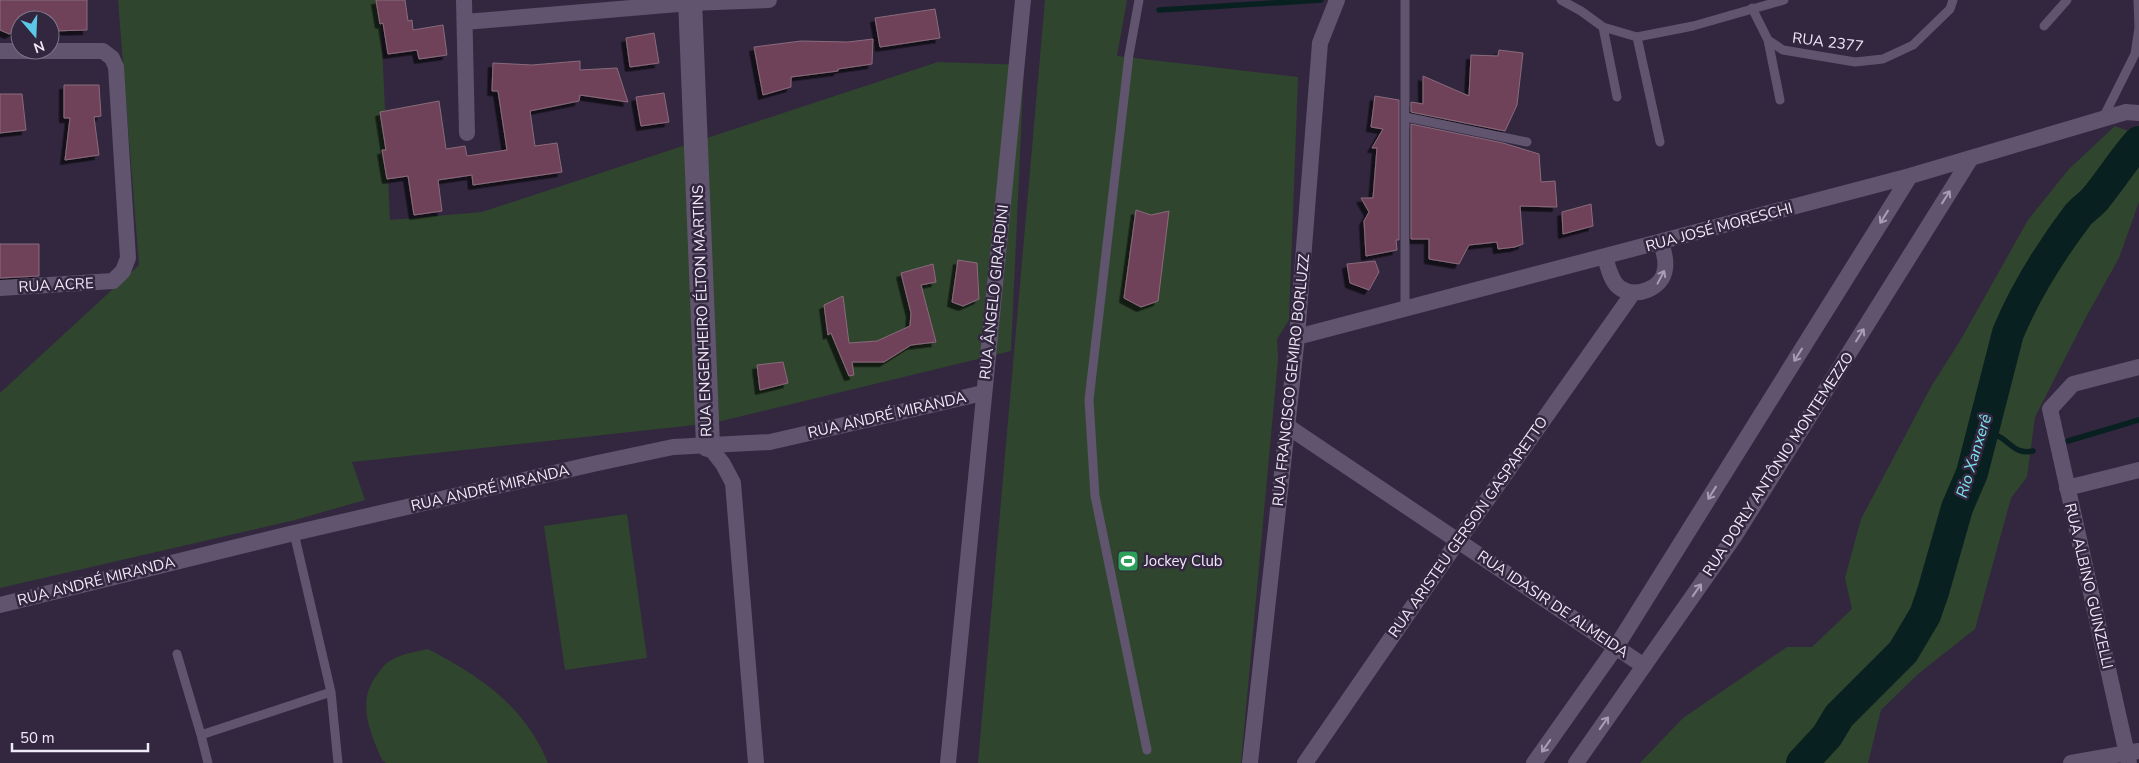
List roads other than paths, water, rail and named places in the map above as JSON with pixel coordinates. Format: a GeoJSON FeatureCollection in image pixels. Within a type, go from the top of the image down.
{"type":"FeatureCollection","features":[{"type":"Feature","properties":{"kind":"street"},"geometry":{"type":"LineString","coordinates":[[464,0],[467,133]]}},
{"type":"Feature","properties":{"kind":"street"},"geometry":{"type":"LineString","coordinates":[[465,22],[690,2],[770,0]]}},
{"type":"Feature","properties":{"kind":"street","name":"RUA ÂNGELO GIRARDINI"},"geometry":{"type":"LineString","coordinates":[[948,763],[983,393],[1024,0]]}},
{"type":"Feature","properties":{"kind":"street","name":"RUA FRANCISCO GEMIRO BORLUZZ"},"geometry":{"type":"LineString","coordinates":[[1250,763],[1297,337],[1320,43],[1337,0]]}},
{"type":"Feature","properties":{"kind":"street","name":"RUA ENGENHEIRO ÉLTON MARTINS"},"geometry":{"type":"LineString","coordinates":[[690,2],[708,445],[723,464],[734,483],[756,763]]}},
{"type":"Feature","properties":{"kind":"street","name":"RUA ACRE"},"geometry":{"type":"LineString","coordinates":[[0,51],[103,51],[112,58],[116,67],[128,258],[123,271],[112,281],[0,288]]}},
{"type":"Feature","properties":{"kind":"street","name":"RUA JOSÉ MORESCHI"},"geometry":{"type":"LineString","coordinates":[[1297,337],[1910,176],[2102,120],[2133,113]]}},
{"type":"Feature","properties":{"kind":"street","name":"RUA DORLY ANTÔNIO MONTEMEZZO"},"geometry":{"type":"LineString","coordinates":[[1576,763],[1734,537],[1971,158]]}},
{"type":"Feature","properties":{"kind":"street"},"geometry":{"type":"LineString","coordinates":[[1534,763],[1616,647],[1910,176]]}},
{"type":"Feature","properties":{"kind":"street"},"geometry":{"type":"LineString","coordinates":[[1605,257],[1615,282],[1620,288],[1633,293],[1648,290],[1662,278],[1665,270],[1666,259],[1660,242]]}},
{"type":"Feature","properties":{"kind":"street","name":"RUA ARISTEU GERSON GASPARETTO"},"geometry":{"type":"LineString","coordinates":[[1305,763],[1458,541],[1633,293]]}},
{"type":"Feature","properties":{"kind":"street","name":"RUA ALBINO GUINZELLI"},"geometry":{"type":"LineString","coordinates":[[2131,756],[2050,409],[2073,384],[2139,367]]}},
{"type":"Feature","properties":{"kind":"street","name":"RUA ANDRÉ MIRANDA"},"geometry":{"type":"LineString","coordinates":[[0,605],[294,533],[593,464],[674,447],[770,442],[983,393]]}},
{"type":"Feature","properties":{"kind":"street","name":"RUA IDASIR DE ALMEIDA"},"geometry":{"type":"LineString","coordinates":[[1287,426],[1644,666]]}},
{"type":"Feature","properties":{"kind":"street"},"geometry":{"type":"LineString","coordinates":[[2067,488],[2139,470]]}},
{"type":"Feature","properties":{"kind":"street"},"geometry":{"type":"LineString","coordinates":[[2071,763],[2131,756]]}},
{"type":"Feature","properties":{"kind":"lane"},"geometry":{"type":"LineString","coordinates":[[1140,0],[1129,54],[1089,400],[1095,496],[1147,750]]}},
{"type":"Feature","properties":{"kind":"lane"},"geometry":{"type":"LineString","coordinates":[[1405,0],[1405,308]]}},
{"type":"Feature","properties":{"kind":"lane"},"geometry":{"type":"LineString","coordinates":[[1561,0],[1581,11],[1603,27],[1637,37],[1693,26],[1784,0]]}},
{"type":"Feature","properties":{"kind":"lane","name":"RUA 2377"},"geometry":{"type":"LineString","coordinates":[[1768,40],[1783,50],[1855,62],[1884,59],[1913,45],[1950,9],[1953,0]]}},
{"type":"Feature","properties":{"kind":"lane"},"geometry":{"type":"LineString","coordinates":[[2044,26],[2067,0]]}},
{"type":"Feature","properties":{"kind":"lane"},"geometry":{"type":"LineString","coordinates":[[2102,120],[2135,54],[2139,28],[2138,0]]}},
{"type":"Feature","properties":{"kind":"lane"},"geometry":{"type":"LineString","coordinates":[[1752,8],[1768,40],[1780,100]]}},
{"type":"Feature","properties":{"kind":"lane"},"geometry":{"type":"LineString","coordinates":[[1603,27],[1617,97]]}},
{"type":"Feature","properties":{"kind":"lane"},"geometry":{"type":"LineString","coordinates":[[1637,37],[1660,142]]}},
{"type":"Feature","properties":{"kind":"lane"},"geometry":{"type":"LineString","coordinates":[[1406,117],[1527,142]]}},
{"type":"Feature","properties":{"kind":"lane"},"geometry":{"type":"LineString","coordinates":[[294,533],[331,692],[338,763]]}},
{"type":"Feature","properties":{"kind":"lane"},"geometry":{"type":"LineString","coordinates":[[177,654],[208,763]]}},
{"type":"Feature","properties":{"kind":"lane"},"geometry":{"type":"LineString","coordinates":[[201,735],[331,692]]}},
{"type":"Feature","properties":{"kind":"waterway"},"geometry":{"type":"LineString","coordinates":[[1159,10],[1321,0]]}},
{"type":"Feature","properties":{"kind":"waterway","name":"Rio Xanxerê"},"geometry":{"type":"LineString","coordinates":[[1802,763],[1827,736],[1839,716],[1903,652],[1925,615],[1957,508],[1972,473],[2008,333],[2015,317],[2048,257],[2080,213],[2095,199],[2139,142]]}},
{"type":"Feature","properties":{"kind":"waterway"},"geometry":{"type":"LineString","coordinates":[[2068,441],[2139,420]]}},
{"type":"Feature","properties":{"kind":"waterway"},"geometry":{"type":"LineString","coordinates":[[1984,430],[2001,438],[2020,451],[2033,451]]}},
{"type":"Feature","properties":{"kind":"place","name":"Jockey Club"},"geometry":{"type":"Point","coordinates":[1128,561]}}]}
